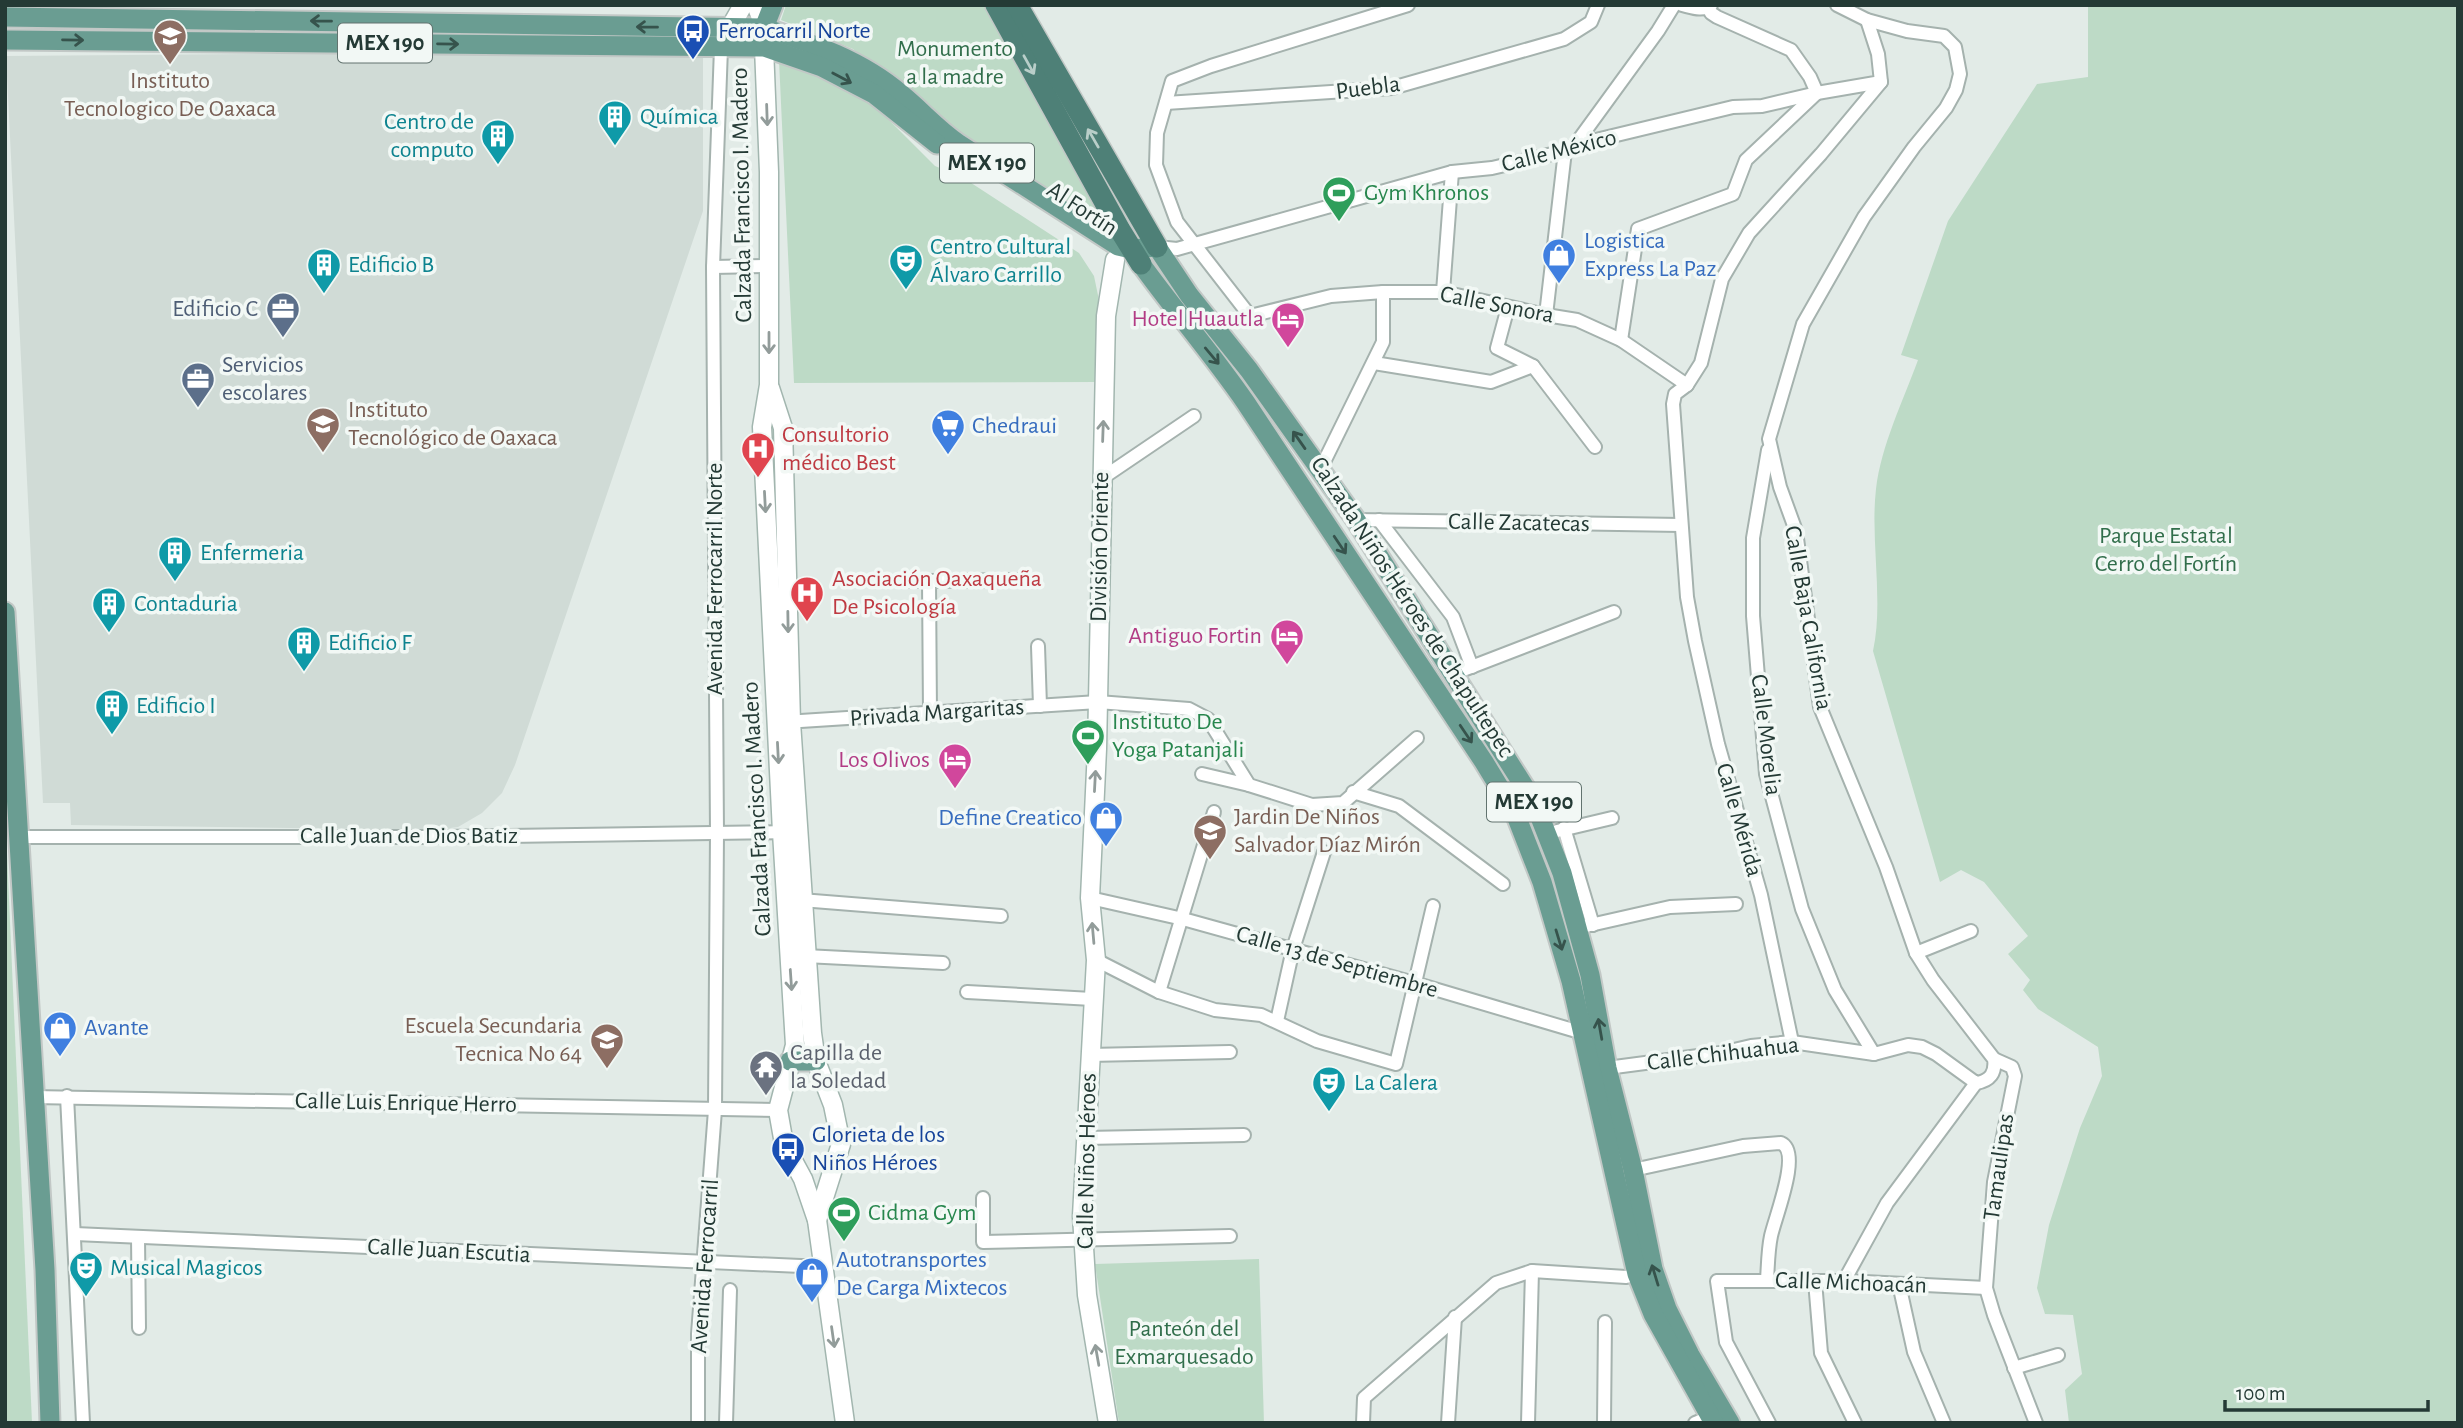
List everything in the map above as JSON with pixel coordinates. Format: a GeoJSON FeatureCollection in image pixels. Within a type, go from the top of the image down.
{"type":"FeatureCollection","features":[{"type":"Feature","properties":{"kind":"highway","name":"MEX 190"},"geometry":{"type":"LineString","coordinates":[[996,5],[1125,250]]}},
{"type":"Feature","properties":{"kind":"highway","name":"MEX 190"},"geometry":{"type":"LineString","coordinates":[[1017,5],[1126,197],[1166,252]]}},
{"type":"Feature","properties":{"kind":"main road"},"geometry":{"type":"LineString","coordinates":[[730,28],[743,5]]}},
{"type":"Feature","properties":{"kind":"main road","name":"Calzada Francisco I. Madero"},"geometry":{"type":"LineString","coordinates":[[773,5],[764,38],[769,172],[769,385],[783,428],[784,722],[790,832],[795,1045],[778,1110],[785,1144],[803,1179],[817,1220],[845,1423]]}},
{"type":"Feature","properties":{"kind":"main road","name":"MEX 190"},"geometry":{"type":"LineString","coordinates":[[5,17],[730,28],[764,38]]}},
{"type":"Feature","properties":{"kind":"main road"},"geometry":{"type":"LineString","coordinates":[[206,19],[206,41]]}},
{"type":"Feature","properties":{"kind":"main road"},"geometry":{"type":"LineString","coordinates":[[497,24],[498,44]]}},
{"type":"Feature","properties":{"kind":"main road","name":"MEX 190"},"geometry":{"type":"LineString","coordinates":[[5,40],[721,48],[764,38]]}},
{"type":"Feature","properties":{"kind":"main road","name":"Al Fortín"},"geometry":{"type":"LineString","coordinates":[[764,38],[802,40],[866,68],[901,93],[936,128],[1125,250],[1166,252]]}},
{"type":"Feature","properties":{"kind":"main road","name":"División Oriente"},"geometry":{"type":"LineString","coordinates":[[1090,898],[1098,702],[1106,316],[1125,250]]}},
{"type":"Feature","properties":{"kind":"main road","name":"Calzada Niños Héroes de Chapultepec"},"geometry":{"type":"LineString","coordinates":[[1125,250],[1222,368],[1484,762],[1515,813],[1542,882],[1571,981],[1637,1274],[1653,1314],[1706,1421]]}},
{"type":"Feature","properties":{"kind":"main road","name":"Calzada Niños Héroes de Chapultepec"},"geometry":{"type":"LineString","coordinates":[[1166,252],[1463,670],[1534,802],[1555,831],[1562,873],[1585,926],[1590,975],[1607,1068],[1633,1170],[1653,1269],[1667,1309],[1690,1355],[1730,1423]]}},
{"type":"Feature","properties":{"kind":"main road"},"geometry":{"type":"LineString","coordinates":[[5,612],[45,1270],[50,1423]]}},
{"type":"Feature","properties":{"kind":"main road","name":"Calzada Francisco I. Madero"},"geometry":{"type":"LineString","coordinates":[[790,832],[801,900],[816,1061],[833,1105],[841,1144],[817,1220]]}},
{"type":"Feature","properties":{"kind":"main road","name":"Calle Niños Héroes"},"geometry":{"type":"LineString","coordinates":[[1090,898],[1096,960],[1085,1138],[1083,1241],[1087,1295],[1108,1423]]}},
{"type":"Feature","properties":{"kind":"main road"},"geometry":{"type":"LineString","coordinates":[[790,1061],[816,1061]]}},
{"type":"Feature","properties":{"kind":"street"},"geometry":{"type":"LineString","coordinates":[[755,5],[764,38]]}},
{"type":"Feature","properties":{"kind":"street"},"geometry":{"type":"LineString","coordinates":[[1192,245],[1177,222],[1156,165],[1157,132],[1172,81],[1211,65],[1408,5]]}},
{"type":"Feature","properties":{"kind":"street","name":"Puebla"},"geometry":{"type":"LineString","coordinates":[[1166,103],[1392,88],[1564,39],[1591,22],[1598,5]]}},
{"type":"Feature","properties":{"kind":"street"},"geometry":{"type":"LineString","coordinates":[[1546,315],[1570,148],[1658,31],[1674,5]]}},
{"type":"Feature","properties":{"kind":"street"},"geometry":{"type":"LineString","coordinates":[[1621,340],[1638,229],[1733,194],[1746,160],[1817,93],[1810,77],[1791,50],[1717,17],[1709,6],[1682,5]]}},
{"type":"Feature","properties":{"kind":"street","name":"Calle Baja California"},"geometry":{"type":"LineString","coordinates":[[1837,5],[1867,20],[1907,31],[1944,36],[1955,47],[1960,74],[1956,90],[1946,108],[1914,147],[1864,217],[1804,324],[1769,439],[1780,487],[1796,531],[1820,707],[1886,867],[1916,954],[1994,1059]]}},
{"type":"Feature","properties":{"kind":"street"},"geometry":{"type":"LineString","coordinates":[[1867,20],[1878,54],[1881,82]]}},
{"type":"Feature","properties":{"kind":"street","name":"Avenida Ferrocarril Norte"},"geometry":{"type":"LineString","coordinates":[[715,1110],[717,833],[713,267],[721,48]]}},
{"type":"Feature","properties":{"kind":"street","name":"Calle México"},"geometry":{"type":"LineString","coordinates":[[1166,252],[1452,172],[1492,168],[1733,107],[1762,106],[1881,82]]}},
{"type":"Feature","properties":{"kind":"street","name":"Calle Mérida"},"geometry":{"type":"LineString","coordinates":[[1792,1042],[1760,895],[1718,744],[1687,597],[1673,404],[1675,394],[1687,385],[1701,363],[1722,279],[1749,233],[1821,154],[1881,82]]}},
{"type":"Feature","properties":{"kind":"street"},"geometry":{"type":"LineString","coordinates":[[1443,292],[1452,172]]}},
{"type":"Feature","properties":{"kind":"street","name":"División Oriente"},"geometry":{"type":"LineString","coordinates":[[1125,250],[1126,197]]}},
{"type":"Feature","properties":{"kind":"street","name":"Calle Sonora"},"geometry":{"type":"LineString","coordinates":[[1192,245],[1250,316],[1331,296],[1383,292],[1443,292],[1577,320],[1621,340],[1687,385]]}},
{"type":"Feature","properties":{"kind":"street"},"geometry":{"type":"LineString","coordinates":[[713,267],[769,266]]}},
{"type":"Feature","properties":{"kind":"street"},"geometry":{"type":"LineString","coordinates":[[1320,470],[1383,342],[1383,292]]}},
{"type":"Feature","properties":{"kind":"street"},"geometry":{"type":"LineString","coordinates":[[1508,307],[1497,348],[1533,366],[1595,447]]}},
{"type":"Feature","properties":{"kind":"street"},"geometry":{"type":"LineString","coordinates":[[1374,363],[1491,382],[1533,366]]}},
{"type":"Feature","properties":{"kind":"street"},"geometry":{"type":"LineString","coordinates":[[1101,479],[1194,416]]}},
{"type":"Feature","properties":{"kind":"street","name":"Calle Morelia"},"geometry":{"type":"LineString","coordinates":[[1769,439],[1753,538],[1753,616],[1766,774],[1802,909],[1835,989],[1874,1054]]}},
{"type":"Feature","properties":{"kind":"street","name":"Calle Zacatecas"},"geometry":{"type":"LineString","coordinates":[[1356,520],[1681,525]]}},
{"type":"Feature","properties":{"kind":"street"},"geometry":{"type":"LineString","coordinates":[[1379,520],[1453,617],[1463,670],[1614,612]]}},
{"type":"Feature","properties":{"kind":"street"},"geometry":{"type":"LineString","coordinates":[[910,581],[1024,580]]}},
{"type":"Feature","properties":{"kind":"street"},"geometry":{"type":"LineString","coordinates":[[929,581],[930,714]]}},
{"type":"Feature","properties":{"kind":"street"},"geometry":{"type":"LineString","coordinates":[[1038,646],[1040,706]]}},
{"type":"Feature","properties":{"kind":"street","name":"Privada Margaritas"},"geometry":{"type":"LineString","coordinates":[[784,722],[1098,702],[1189,709],[1208,719],[1249,785]]}},
{"type":"Feature","properties":{"kind":"street"},"geometry":{"type":"LineString","coordinates":[[1202,774],[1249,785],[1312,805],[1343,803],[1417,738]]}},
{"type":"Feature","properties":{"kind":"street"},"geometry":{"type":"LineString","coordinates":[[1353,792],[1399,806],[1503,884]]}},
{"type":"Feature","properties":{"kind":"street"},"geometry":{"type":"LineString","coordinates":[[1159,992],[1214,812]]}},
{"type":"Feature","properties":{"kind":"street"},"geometry":{"type":"LineString","coordinates":[[1555,831],[1612,818]]}},
{"type":"Feature","properties":{"kind":"street","name":"Calle Juan de Dios Batiz"},"geometry":{"type":"LineString","coordinates":[[20,838],[439,837],[790,832]]}},
{"type":"Feature","properties":{"kind":"street"},"geometry":{"type":"LineString","coordinates":[[1277,1021],[1293,949],[1324,852]]}},
{"type":"Feature","properties":{"kind":"street","name":"Calle 13 de Septiembre"},"geometry":{"type":"LineString","coordinates":[[1090,898],[1183,919],[1293,949],[1583,1033]]}},
{"type":"Feature","properties":{"kind":"street"},"geometry":{"type":"LineString","coordinates":[[801,900],[1001,916]]}},
{"type":"Feature","properties":{"kind":"street"},"geometry":{"type":"LineString","coordinates":[[1585,926],[1670,907],[1736,904]]}},
{"type":"Feature","properties":{"kind":"street"},"geometry":{"type":"LineString","coordinates":[[1096,960],[1159,992],[1215,1010],[1261,1015],[1317,1041],[1396,1064],[1433,906]]}},
{"type":"Feature","properties":{"kind":"street"},"geometry":{"type":"LineString","coordinates":[[1916,954],[1971,931]]}},
{"type":"Feature","properties":{"kind":"street"},"geometry":{"type":"LineString","coordinates":[[805,956],[943,963]]}},
{"type":"Feature","properties":{"kind":"street"},"geometry":{"type":"LineString","coordinates":[[967,992],[1092,999]]}},
{"type":"Feature","properties":{"kind":"street","name":"Calle Chihuahua"},"geometry":{"type":"LineString","coordinates":[[1607,1068],[1792,1042],[1874,1054],[1908,1045],[1922,1047],[1976,1083]]}},
{"type":"Feature","properties":{"kind":"street"},"geometry":{"type":"LineString","coordinates":[[1089,1055],[1230,1052]]}},
{"type":"Feature","properties":{"kind":"street"},"geometry":{"type":"LineString","coordinates":[[1844,1281],[1887,1203],[1976,1083],[1985,1082],[1992,1076],[1994,1059]]}},
{"type":"Feature","properties":{"kind":"street","name":"Tamaulipas"},"geometry":{"type":"LineString","coordinates":[[1986,1288],[1994,1182],[2015,1076],[2012,1067],[1994,1059]]}},
{"type":"Feature","properties":{"kind":"street"},"geometry":{"type":"LineString","coordinates":[[67,1096],[83,1423]]}},
{"type":"Feature","properties":{"kind":"street","name":"Calle Luis Enrique Herro"},"geometry":{"type":"LineString","coordinates":[[33,1097],[778,1110]]}},
{"type":"Feature","properties":{"kind":"street","name":"Avenida Ferrocarril"},"geometry":{"type":"LineString","coordinates":[[698,1423],[698,1334],[715,1110]]}},
{"type":"Feature","properties":{"kind":"street"},"geometry":{"type":"LineString","coordinates":[[1085,1138],[1244,1135]]}},
{"type":"Feature","properties":{"kind":"street"},"geometry":{"type":"LineString","coordinates":[[1633,1170],[1743,1146],[1781,1143],[1786,1145],[1790,1151],[1789,1169],[1770,1239],[1767,1280]]}},
{"type":"Feature","properties":{"kind":"street"},"geometry":{"type":"LineString","coordinates":[[983,1199],[983,1242],[1230,1236]]}},
{"type":"Feature","properties":{"kind":"street","name":"Calle Juan Escutia"},"geometry":{"type":"LineString","coordinates":[[75,1234],[823,1268]]}},
{"type":"Feature","properties":{"kind":"street"},"geometry":{"type":"LineString","coordinates":[[138,1237],[139,1328]]}},
{"type":"Feature","properties":{"kind":"street"},"geometry":{"type":"LineString","coordinates":[[1528,1423],[1532,1271]]}},
{"type":"Feature","properties":{"kind":"street"},"geometry":{"type":"LineString","coordinates":[[1363,1423],[1364,1398],[1496,1283],[1532,1271],[1626,1277],[1637,1274]]}},
{"type":"Feature","properties":{"kind":"street","name":"Calle Michoacán"},"geometry":{"type":"LineString","coordinates":[[1769,1423],[1726,1342],[1717,1280],[1844,1281],[1986,1288]]}},
{"type":"Feature","properties":{"kind":"street"},"geometry":{"type":"LineString","coordinates":[[1815,1281],[1821,1353],[1855,1423]]}},
{"type":"Feature","properties":{"kind":"street"},"geometry":{"type":"LineString","coordinates":[[1899,1284],[1914,1352],[1944,1423]]}},
{"type":"Feature","properties":{"kind":"street"},"geometry":{"type":"LineString","coordinates":[[1986,1288],[2036,1423]]}},
{"type":"Feature","properties":{"kind":"street"},"geometry":{"type":"LineString","coordinates":[[726,1423],[730,1290]]}},
{"type":"Feature","properties":{"kind":"street"},"geometry":{"type":"LineString","coordinates":[[1448,1423],[1455,1317]]}},
{"type":"Feature","properties":{"kind":"street"},"geometry":{"type":"LineString","coordinates":[[1604,1423],[1605,1322]]}},
{"type":"Feature","properties":{"kind":"street"},"geometry":{"type":"LineString","coordinates":[[2014,1368],[2058,1355]]}},
{"type":"Feature","properties":{"kind":"shaded area","name":"Instituto Tecnológico de Oaxaca"},"geometry":{"type":"Polygon","coordinates":[[[703,54],[703,211],[515,765],[502,793],[482,813],[458,827],[435,830],[71,825],[70,803],[43,803],[6,56],[703,54]]]}},
{"type":"Feature","properties":{"kind":"green space","name":"Monumento a la madre"},"geometry":{"type":"Polygon","coordinates":[[[786,5],[991,5],[1111,229],[1106,232],[960,141],[853,49],[781,20],[786,5]]]}},
{"type":"Feature","properties":{"kind":"green space","name":"Parque Estatal Cerro del Fortín"},"geometry":{"type":"Polygon","coordinates":[[[2088,5],[2458,5],[2458,1423],[2069,1423],[2065,1390],[2082,1374],[2073,1315],[2045,1314],[2037,1288],[2049,1225],[2080,1128],[2102,1076],[2098,1047],[2038,1009],[2023,990],[2030,980],[2008,954],[2028,936],[1984,882],[1961,870],[1940,882],[1873,651],[1877,612],[1876,489],[1893,424],[1918,360],[1901,355],[1948,221],[2037,84],[2088,77],[2088,5]]]}},
{"type":"Feature","properties":{"kind":"green space"},"geometry":{"type":"Polygon","coordinates":[[[779,60],[822,70],[871,102],[935,166],[962,177],[1079,253],[1094,276],[1100,305],[1096,382],[794,383],[779,60]]]}},
{"type":"Feature","properties":{"kind":"green space"},"geometry":{"type":"Polygon","coordinates":[[[5,808],[32,1423],[5,1423],[5,808]]]}},
{"type":"Feature","properties":{"kind":"green space","name":"Panteón del Exmarquesado"},"geometry":{"type":"Polygon","coordinates":[[[1259,1259],[1264,1423],[1119,1423],[1095,1264],[1259,1259]]]}},
{"type":"Feature","properties":{"kind":"place","name":"Ferrocarril Norte"},"geometry":{"type":"Point","coordinates":[693,61]}},
{"type":"Feature","properties":{"kind":"place","name":"Instituto Tecnologico De Oaxaca"},"geometry":{"type":"Point","coordinates":[170,66]}},
{"type":"Feature","properties":{"kind":"place","name":"Química"},"geometry":{"type":"Point","coordinates":[615,147]}},
{"type":"Feature","properties":{"kind":"place","name":"Centro de computo"},"geometry":{"type":"Point","coordinates":[498,166]}},
{"type":"Feature","properties":{"kind":"place","name":"Gym Khronos"},"geometry":{"type":"Point","coordinates":[1339,223]}},
{"type":"Feature","properties":{"kind":"place","name":"Logistica Express La Paz"},"geometry":{"type":"Point","coordinates":[1559,285]}},
{"type":"Feature","properties":{"kind":"place","name":"Centro Cultural Álvaro Carrillo"},"geometry":{"type":"Point","coordinates":[906,291]}},
{"type":"Feature","properties":{"kind":"place","name":"Edificio B"},"geometry":{"type":"Point","coordinates":[324,295]}},
{"type":"Feature","properties":{"kind":"place","name":"Edificio C"},"geometry":{"type":"Point","coordinates":[283,339]}},
{"type":"Feature","properties":{"kind":"place","name":"Hotel Huautla"},"geometry":{"type":"Point","coordinates":[1288,349]}},
{"type":"Feature","properties":{"kind":"place","name":"Servicios escolares"},"geometry":{"type":"Point","coordinates":[198,409]}},
{"type":"Feature","properties":{"kind":"place","name":"Instituto Tecnológico de Oaxaca"},"geometry":{"type":"Point","coordinates":[323,454]}},
{"type":"Feature","properties":{"kind":"place","name":"Chedraui"},"geometry":{"type":"Point","coordinates":[948,456]}},
{"type":"Feature","properties":{"kind":"place","name":"Consultorio médico Best"},"geometry":{"type":"Point","coordinates":[758,479]}},
{"type":"Feature","properties":{"kind":"place","name":"Enfermeria"},"geometry":{"type":"Point","coordinates":[175,583]}},
{"type":"Feature","properties":{"kind":"place","name":"Asociación Oaxaqueña De Psicología"},"geometry":{"type":"Point","coordinates":[807,623]}},
{"type":"Feature","properties":{"kind":"place","name":"Contaduria"},"geometry":{"type":"Point","coordinates":[109,634]}},
{"type":"Feature","properties":{"kind":"place","name":"Antiguo Fortin"},"geometry":{"type":"Point","coordinates":[1287,666]}},
{"type":"Feature","properties":{"kind":"place","name":"Edificio F"},"geometry":{"type":"Point","coordinates":[304,673]}},
{"type":"Feature","properties":{"kind":"place","name":"Edificio I"},"geometry":{"type":"Point","coordinates":[112,736]}},
{"type":"Feature","properties":{"kind":"place","name":"Instituto De Yoga Patanjali"},"geometry":{"type":"Point","coordinates":[1088,766]}},
{"type":"Feature","properties":{"kind":"place","name":"Los Olivos"},"geometry":{"type":"Point","coordinates":[955,790]}},
{"type":"Feature","properties":{"kind":"place","name":"Define Creatico"},"geometry":{"type":"Point","coordinates":[1106,848]}},
{"type":"Feature","properties":{"kind":"place","name":"Jardin De Niños Salvador Díaz Mirón"},"geometry":{"type":"Point","coordinates":[1210,861]}},
{"type":"Feature","properties":{"kind":"place","name":"Avante"},"geometry":{"type":"Point","coordinates":[60,1058]}},
{"type":"Feature","properties":{"kind":"place","name":"Escuela Secundaria Tecnica No 64"},"geometry":{"type":"Point","coordinates":[607,1070]}},
{"type":"Feature","properties":{"kind":"place","name":"Capilla de la Soledad"},"geometry":{"type":"Point","coordinates":[766,1097]}},
{"type":"Feature","properties":{"kind":"place","name":"La Calera"},"geometry":{"type":"Point","coordinates":[1329,1113]}},
{"type":"Feature","properties":{"kind":"place","name":"Glorieta de los Niños Héroes"},"geometry":{"type":"Point","coordinates":[788,1179]}},
{"type":"Feature","properties":{"kind":"place","name":"Cidma Gym"},"geometry":{"type":"Point","coordinates":[844,1243]}},
{"type":"Feature","properties":{"kind":"place","name":"Musical Magicos"},"geometry":{"type":"Point","coordinates":[86,1298]}},
{"type":"Feature","properties":{"kind":"place","name":"Autotransportes De Carga Mixtecos"},"geometry":{"type":"Point","coordinates":[812,1304]}}]}
